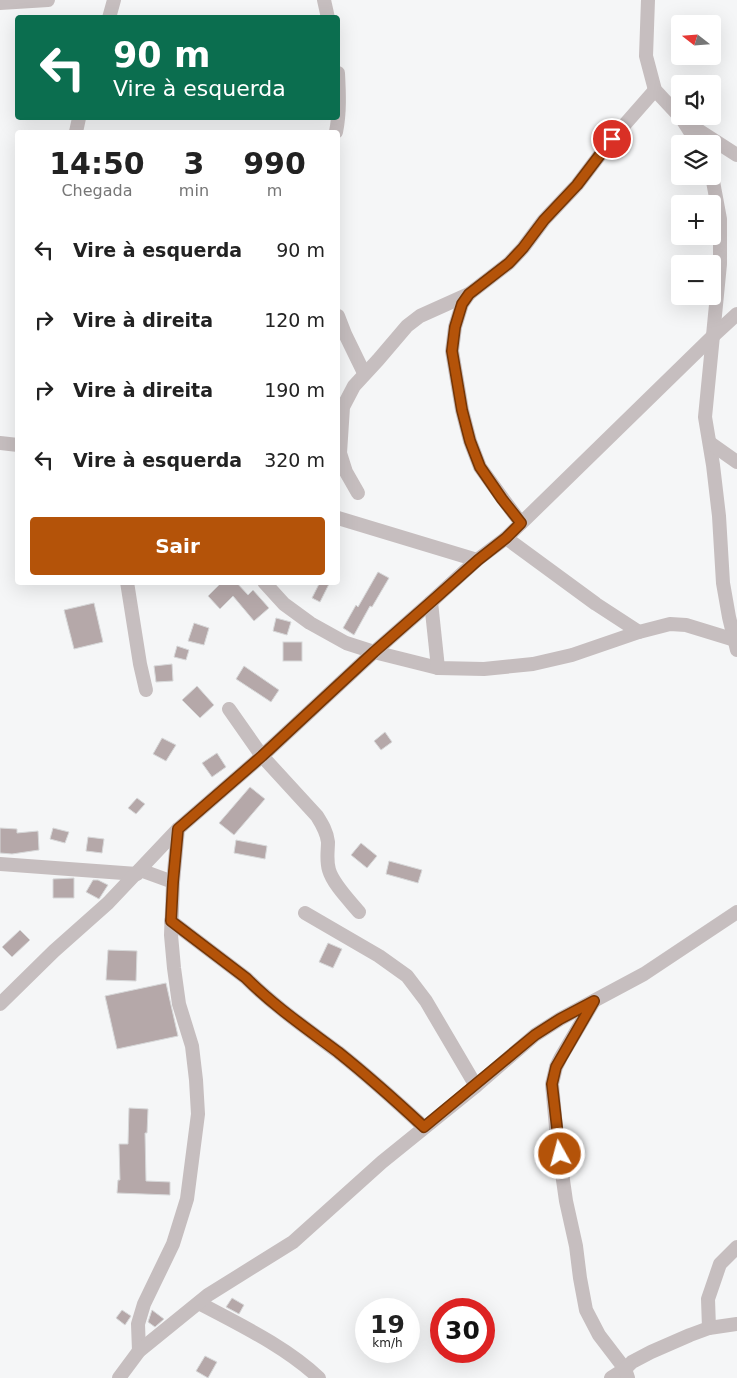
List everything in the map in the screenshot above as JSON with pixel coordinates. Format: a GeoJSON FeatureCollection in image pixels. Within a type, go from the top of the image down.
{"type":"FeatureCollection","features":[{"type":"Feature","properties":{"kind":"street"},"geometry":{"type":"LineString","coordinates":[[0,3],[48,0]]}},
{"type":"Feature","properties":{"kind":"street"},"geometry":{"type":"LineString","coordinates":[[110,15],[114,0]]}},
{"type":"Feature","properties":{"kind":"street"},"geometry":{"type":"LineString","coordinates":[[324,0],[327,15]]}},
{"type":"Feature","properties":{"kind":"street"},"geometry":{"type":"LineString","coordinates":[[648,0],[646,56],[655,90],[671,107]]}},
{"type":"Feature","properties":{"kind":"street"},"geometry":{"type":"LineString","coordinates":[[358,493],[346,472],[340,453],[343,407],[354,386],[407,326],[420,316],[469,294],[509,263],[544,220],[577,185],[612,139],[655,90]]}},
{"type":"Feature","properties":{"kind":"street"},"geometry":{"type":"LineString","coordinates":[[691,125],[737,155]]}},
{"type":"Feature","properties":{"kind":"street"},"geometry":{"type":"LineString","coordinates":[[714,185],[720,219],[720,264],[705,417],[719,516],[723,583],[736,645]]}},
{"type":"Feature","properties":{"kind":"street"},"geometry":{"type":"LineString","coordinates":[[469,294],[462,304],[455,327],[452,351],[462,410],[470,441],[480,467],[521,523]]}},
{"type":"Feature","properties":{"kind":"street"},"geometry":{"type":"LineString","coordinates":[[0,1004],[54,951],[108,903],[178,829],[262,756],[374,652],[478,560],[506,538],[737,314]]}},
{"type":"Feature","properties":{"kind":"street"},"geometry":{"type":"LineString","coordinates":[[340,321],[364,373]]}},
{"type":"Feature","properties":{"kind":"street"},"geometry":{"type":"LineString","coordinates":[[0,443],[15,446]]}},
{"type":"Feature","properties":{"kind":"street"},"geometry":{"type":"LineString","coordinates":[[710,444],[737,462]]}},
{"type":"Feature","properties":{"kind":"street"},"geometry":{"type":"LineString","coordinates":[[340,519],[478,560]]}},
{"type":"Feature","properties":{"kind":"street"},"geometry":{"type":"LineString","coordinates":[[506,538],[596,604],[639,632]]}},
{"type":"Feature","properties":{"kind":"street"},"geometry":{"type":"LineString","coordinates":[[127,585],[146,690]]}},
{"type":"Feature","properties":{"kind":"street"},"geometry":{"type":"LineString","coordinates":[[267,585],[284,604],[310,623],[346,643],[438,668],[484,669],[533,664],[572,655],[639,632],[670,624],[686,625],[736,645]]}},
{"type":"Feature","properties":{"kind":"street"},"geometry":{"type":"LineString","coordinates":[[431,602],[438,668]]}},
{"type":"Feature","properties":{"kind":"street"},"geometry":{"type":"LineString","coordinates":[[229,709],[262,756],[317,816],[324,828],[328,841],[327,861],[329,871],[334,881],[358,912]]}},
{"type":"Feature","properties":{"kind":"street"},"geometry":{"type":"LineString","coordinates":[[139,1351],[138,1324],[144,1304],[173,1244],[187,1200],[198,1114],[192,1046],[179,1004],[174,968],[171,921],[178,829]]}},
{"type":"Feature","properties":{"kind":"street"},"geometry":{"type":"LineString","coordinates":[[0,864],[139,872],[173,882]]}},
{"type":"Feature","properties":{"kind":"street"},"geometry":{"type":"LineString","coordinates":[[119,1378],[139,1351],[208,1295],[293,1242],[382,1162],[476,1086],[535,1035],[560,1019],[644,974],[737,912]]}},
{"type":"Feature","properties":{"kind":"street"},"geometry":{"type":"LineString","coordinates":[[305,913],[379,956],[406,976],[426,1002],[476,1086]]}},
{"type":"Feature","properties":{"kind":"street"},"geometry":{"type":"LineString","coordinates":[[171,921],[246,978],[256,989],[296,1022],[374,1081],[424,1127]]}},
{"type":"Feature","properties":{"kind":"street"},"geometry":{"type":"LineString","coordinates":[[594,1001],[556,1067],[552,1084],[566,1201],[576,1246],[586,1310],[599,1335],[627,1374]]}},
{"type":"Feature","properties":{"kind":"street"},"geometry":{"type":"LineString","coordinates":[[709,1328],[708,1299],[720,1264],[737,1247]]}},
{"type":"Feature","properties":{"kind":"street"},"geometry":{"type":"LineString","coordinates":[[199,1303],[261,1337],[304,1364],[319,1378]]}},
{"type":"Feature","properties":{"kind":"street"},"geometry":{"type":"LineString","coordinates":[[627,1374],[632,1362],[651,1352],[709,1328],[737,1324]]}},
{"type":"Feature","properties":{"kind":"street"},"geometry":{"type":"LineString","coordinates":[[611,1378],[627,1374]]}},
{"type":"Feature","properties":{"kind":"building"},"geometry":{"type":"Polygon","coordinates":[[[378,572],[389,578],[372,607],[370,606],[354,635],[343,628],[356,605],[358,607],[378,572]]]}},
{"type":"Feature","properties":{"kind":"building"},"geometry":{"type":"Polygon","coordinates":[[[219,585],[239,585],[248,595],[253,590],[269,608],[254,621],[233,596],[220,609],[208,596],[219,585]]]}},
{"type":"Feature","properties":{"kind":"building"},"geometry":{"type":"Polygon","coordinates":[[[318,585],[328,585],[320,602],[312,598],[318,585]]]}},
{"type":"Feature","properties":{"kind":"building"},"geometry":{"type":"Polygon","coordinates":[[[94,603],[103,642],[74,649],[64,610],[94,603]]]}},
{"type":"Feature","properties":{"kind":"building"},"geometry":{"type":"Polygon","coordinates":[[[276,618],[291,622],[287,635],[273,631],[276,618]]]}},
{"type":"Feature","properties":{"kind":"building"},"geometry":{"type":"Polygon","coordinates":[[[194,623],[209,628],[204,645],[188,641],[194,623]]]}},
{"type":"Feature","properties":{"kind":"building"},"geometry":{"type":"Polygon","coordinates":[[[283,642],[302,642],[302,661],[283,661],[283,642]]]}},
{"type":"Feature","properties":{"kind":"building"},"geometry":{"type":"Polygon","coordinates":[[[177,646],[189,650],[186,660],[174,657],[177,646]]]}},
{"type":"Feature","properties":{"kind":"building"},"geometry":{"type":"Polygon","coordinates":[[[172,664],[173,681],[156,682],[154,666],[172,664]]]}},
{"type":"Feature","properties":{"kind":"building"},"geometry":{"type":"Polygon","coordinates":[[[244,666],[279,690],[271,702],[236,679],[244,666]]]}},
{"type":"Feature","properties":{"kind":"building"},"geometry":{"type":"Polygon","coordinates":[[[197,686],[214,705],[200,718],[182,700],[197,686]]]}},
{"type":"Feature","properties":{"kind":"building"},"geometry":{"type":"Polygon","coordinates":[[[385,732],[392,742],[381,750],[374,741],[385,732]]]}},
{"type":"Feature","properties":{"kind":"building"},"geometry":{"type":"Polygon","coordinates":[[[162,738],[176,745],[166,761],[153,754],[162,738]]]}},
{"type":"Feature","properties":{"kind":"building"},"geometry":{"type":"Polygon","coordinates":[[[217,753],[226,767],[212,777],[202,763],[217,753]]]}},
{"type":"Feature","properties":{"kind":"building"},"geometry":{"type":"Polygon","coordinates":[[[250,787],[265,799],[234,835],[219,823],[250,787]]]}},
{"type":"Feature","properties":{"kind":"building"},"geometry":{"type":"Polygon","coordinates":[[[137,798],[145,804],[136,814],[128,808],[137,798]]]}},
{"type":"Feature","properties":{"kind":"building"},"geometry":{"type":"Polygon","coordinates":[[[0,828],[17,829],[17,833],[38,831],[39,850],[12,854],[0,853],[0,828]]]}},
{"type":"Feature","properties":{"kind":"building"},"geometry":{"type":"Polygon","coordinates":[[[53,828],[69,832],[65,843],[50,839],[53,828]]]}},
{"type":"Feature","properties":{"kind":"building"},"geometry":{"type":"Polygon","coordinates":[[[88,837],[104,839],[102,853],[86,851],[88,837]]]}},
{"type":"Feature","properties":{"kind":"building"},"geometry":{"type":"Polygon","coordinates":[[[236,840],[267,846],[265,859],[234,853],[236,840]]]}},
{"type":"Feature","properties":{"kind":"building"},"geometry":{"type":"Polygon","coordinates":[[[361,843],[377,856],[367,868],[351,855],[361,843]]]}},
{"type":"Feature","properties":{"kind":"building"},"geometry":{"type":"Polygon","coordinates":[[[389,861],[422,870],[418,883],[386,874],[389,861]]]}},
{"type":"Feature","properties":{"kind":"building"},"geometry":{"type":"Polygon","coordinates":[[[74,878],[74,898],[53,898],[53,879],[74,878]]]}},
{"type":"Feature","properties":{"kind":"building"},"geometry":{"type":"Polygon","coordinates":[[[93,880],[98,880],[108,885],[99,899],[86,892],[93,880]]]}},
{"type":"Feature","properties":{"kind":"building"},"geometry":{"type":"Polygon","coordinates":[[[20,930],[30,940],[12,957],[2,947],[20,930]]]}},
{"type":"Feature","properties":{"kind":"building"},"geometry":{"type":"Polygon","coordinates":[[[328,943],[342,949],[333,968],[319,962],[328,943]]]}},
{"type":"Feature","properties":{"kind":"building"},"geometry":{"type":"Polygon","coordinates":[[[108,950],[137,951],[136,981],[106,980],[108,950]]]}},
{"type":"Feature","properties":{"kind":"building"},"geometry":{"type":"Polygon","coordinates":[[[166,983],[178,1036],[117,1049],[105,996],[166,983]]]}},
{"type":"Feature","properties":{"kind":"building"},"geometry":{"type":"Polygon","coordinates":[[[129,1108],[148,1109],[147,1133],[145,1133],[146,1181],[170,1182],[170,1195],[117,1193],[118,1180],[120,1180],[119,1144],[128,1144],[129,1108]]]}},
{"type":"Feature","properties":{"kind":"building"},"geometry":{"type":"Polygon","coordinates":[[[232,1298],[244,1305],[239,1314],[226,1307],[232,1298]]]}},
{"type":"Feature","properties":{"kind":"building"},"geometry":{"type":"Polygon","coordinates":[[[122,1310],[131,1316],[125,1325],[116,1318],[122,1310]]]}},
{"type":"Feature","properties":{"kind":"building"},"geometry":{"type":"Polygon","coordinates":[[[152,1310],[164,1319],[155,1327],[148,1322],[152,1310]]]}},
{"type":"Feature","properties":{"kind":"building"},"geometry":{"type":"Polygon","coordinates":[[[205,1356],[217,1362],[208,1378],[196,1371],[205,1356]]]}},
{"type":"Feature","properties":{"kind":"route"},"geometry":{"type":"LineString","coordinates":[[560,1154],[552,1084],[556,1067],[561,1057],[594,1001],[535,1035],[476,1086],[424,1127],[374,1081],[296,1022],[256,989],[246,978],[171,921],[178,829],[262,756],[374,652],[521,523],[480,467],[470,441],[462,410],[452,351],[455,327],[462,304],[469,294],[509,263],[523,248],[544,220],[577,185],[612,139]]}}]}
